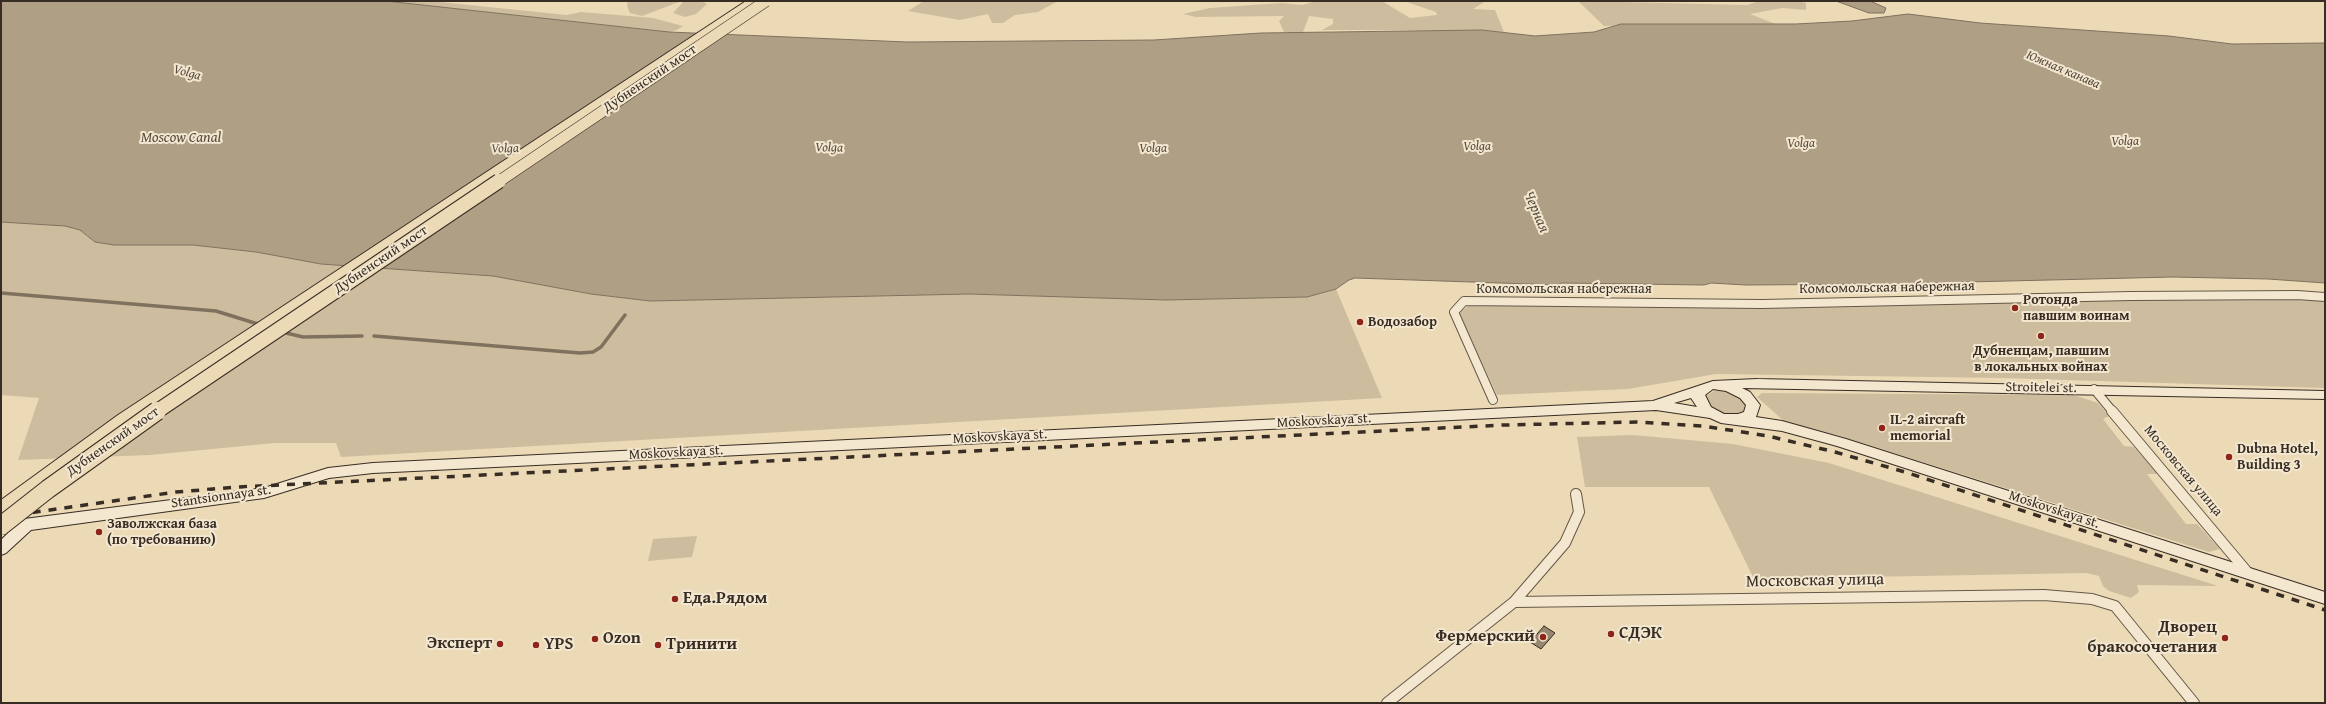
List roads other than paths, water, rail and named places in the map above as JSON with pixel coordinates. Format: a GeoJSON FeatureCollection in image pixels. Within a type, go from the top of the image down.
{"type":"FeatureCollection","features":[{"type":"Feature","properties":{"kind":"main road","name":"Дубненский мост"},"geometry":{"type":"LineString","coordinates":[[1,509],[124,419],[753,1]]}},
{"type":"Feature","properties":{"kind":"main road","name":"Дубненский мост"},"geometry":{"type":"LineString","coordinates":[[1,527],[48,489],[139,423],[766,1]]}},
{"type":"Feature","properties":{"kind":"main road","name":"Stroitelei st."},"geometry":{"type":"LineString","coordinates":[[1656,405],[1713,385],[1721,386],[1757,383],[2325,395]]}},
{"type":"Feature","properties":{"kind":"main road"},"geometry":{"type":"LineString","coordinates":[[1738,419],[1750,415],[1749,400],[1757,383]]}},
{"type":"Feature","properties":{"kind":"main road"},"geometry":{"type":"LineString","coordinates":[[1721,386],[1749,400],[1782,426]]}},
{"type":"Feature","properties":{"kind":"main road"},"geometry":{"type":"LineString","coordinates":[[1701,390],[1698,394],[1701,405],[1713,414],[1722,418],[1782,426]]}},
{"type":"Feature","properties":{"kind":"main road"},"geometry":{"type":"LineString","coordinates":[[1656,405],[1713,414]]}},
{"type":"Feature","properties":{"kind":"main road","name":"Moskovskaya st."},"geometry":{"type":"LineString","coordinates":[[344,470],[1656,405]]}},
{"type":"Feature","properties":{"kind":"main road","name":"Moskovskaya st."},"geometry":{"type":"LineString","coordinates":[[1782,426],[1841,442],[2325,598]]}},
{"type":"Feature","properties":{"kind":"main road","name":"Stantsionnaya st."},"geometry":{"type":"LineString","coordinates":[[1,527],[264,493],[314,477],[344,470]]}},
{"type":"Feature","properties":{"kind":"main road"},"geometry":{"type":"LineString","coordinates":[[1,549],[27,524]]}},
{"type":"Feature","properties":{"kind":"street","name":"Комсомольская набережная"},"geometry":{"type":"LineString","coordinates":[[1493,400],[1454,312],[1464,301],[1762,304],[2131,296],[2297,295],[2325,297]]}},
{"type":"Feature","properties":{"kind":"street","name":"Московская улица"},"geometry":{"type":"LineString","coordinates":[[2094,389],[2248,573]]}},
{"type":"Feature","properties":{"kind":"street"},"geometry":{"type":"LineString","coordinates":[[1387,703],[1514,602],[1565,543],[1579,512],[1576,494]]}},
{"type":"Feature","properties":{"kind":"street","name":"Московская улица"},"geometry":{"type":"LineString","coordinates":[[1514,602],[2044,595],[2092,599],[2115,606],[2194,703]]}},
{"type":"Feature","properties":{"kind":"water"},"geometry":{"type":"Polygon","coordinates":[[[1,1],[386,1],[669,32],[907,42],[1154,40],[1261,33],[1482,30],[1535,36],[1594,32],[1621,24],[1796,24],[1852,21],[1908,14],[1980,23],[2169,36],[2232,44],[2325,43],[2325,283],[2268,279],[2173,277],[1885,284],[1746,285],[1711,283],[1704,285],[1562,283],[1558,285],[1355,278],[1349,280],[1336,289],[1307,297],[1166,300],[969,294],[650,301],[591,294],[493,276],[321,264],[256,252],[193,245],[114,245],[95,242],[80,230],[65,226],[1,222],[1,1]]]}},
{"type":"Feature","properties":{"kind":"water"},"geometry":{"type":"Polygon","coordinates":[[[1836,1],[1870,1],[1886,8],[1884,13],[1869,13],[1836,1]]]}},
{"type":"Feature","properties":{"kind":"waterway"},"geometry":{"type":"LineString","coordinates":[[1,293],[216,311],[261,325]]}},
{"type":"Feature","properties":{"kind":"waterway"},"geometry":{"type":"LineString","coordinates":[[374,336],[580,353],[593,352],[601,347],[625,315]]}},
{"type":"Feature","properties":{"kind":"waterway"},"geometry":{"type":"LineString","coordinates":[[282,332],[303,337],[362,336]]}},
{"type":"Feature","properties":{"kind":"railway"},"geometry":{"type":"LineString","coordinates":[[1,517],[176,492],[238,487],[1504,425],[1637,422],[1702,426],[1736,431],[1768,436],[1835,452],[1905,472],[2325,610]]}},
{"type":"Feature","properties":{"kind":"place","name":"Ротонда павшим воинам"},"geometry":{"type":"Point","coordinates":[2015,308]}},
{"type":"Feature","properties":{"kind":"place","name":"Водозабор"},"geometry":{"type":"Point","coordinates":[1360,322]}},
{"type":"Feature","properties":{"kind":"place","name":"Дубненцам, павшим в локальных войнах"},"geometry":{"type":"Point","coordinates":[2041,336]}},
{"type":"Feature","properties":{"kind":"place","name":"IL-2 aircraft memorial"},"geometry":{"type":"Point","coordinates":[1882,428]}},
{"type":"Feature","properties":{"kind":"place","name":"Dubna Hotel, Building 3"},"geometry":{"type":"Point","coordinates":[2229,457]}},
{"type":"Feature","properties":{"kind":"place","name":"Заволжская база (по требованию)"},"geometry":{"type":"Point","coordinates":[99,532]}},
{"type":"Feature","properties":{"kind":"place","name":"Еда.Рядом"},"geometry":{"type":"Point","coordinates":[675,599]}},
{"type":"Feature","properties":{"kind":"place","name":"СДЭК"},"geometry":{"type":"Point","coordinates":[1611,634]}},
{"type":"Feature","properties":{"kind":"place","name":"Фермерский"},"geometry":{"type":"Point","coordinates":[1543,637]}},
{"type":"Feature","properties":{"kind":"place","name":"Дворец бракосочетания"},"geometry":{"type":"Point","coordinates":[2225,638]}},
{"type":"Feature","properties":{"kind":"place","name":"Ozon"},"geometry":{"type":"Point","coordinates":[595,639]}},
{"type":"Feature","properties":{"kind":"place","name":"Эксперт"},"geometry":{"type":"Point","coordinates":[500,644]}},
{"type":"Feature","properties":{"kind":"place","name":"YPS"},"geometry":{"type":"Point","coordinates":[536,645]}},
{"type":"Feature","properties":{"kind":"place","name":"Тринити"},"geometry":{"type":"Point","coordinates":[658,645]}},
{"type":"Feature","properties":{"kind":"water label","name":"Южная канава"},"geometry":{"type":"Point","coordinates":[2063,70]}},
{"type":"Feature","properties":{"kind":"water label","name":"Volga"},"geometry":{"type":"Point","coordinates":[187,73]}},
{"type":"Feature","properties":{"kind":"water label","name":"Moscow Canal"},"geometry":{"type":"Point","coordinates":[181,138]}},
{"type":"Feature","properties":{"kind":"water label","name":"Volga"},"geometry":{"type":"Point","coordinates":[2125,142]}},
{"type":"Feature","properties":{"kind":"water label","name":"Volga"},"geometry":{"type":"Point","coordinates":[1801,144]}},
{"type":"Feature","properties":{"kind":"water label","name":"Volga"},"geometry":{"type":"Point","coordinates":[1477,147]}},
{"type":"Feature","properties":{"kind":"water label","name":"Volga"},"geometry":{"type":"Point","coordinates":[829,148]}},
{"type":"Feature","properties":{"kind":"water label","name":"Volga"},"geometry":{"type":"Point","coordinates":[505,149]}},
{"type":"Feature","properties":{"kind":"water label","name":"Volga"},"geometry":{"type":"Point","coordinates":[1153,149]}},
{"type":"Feature","properties":{"kind":"water label","name":"Черная"},"geometry":{"type":"Point","coordinates":[1536,212]}}]}
